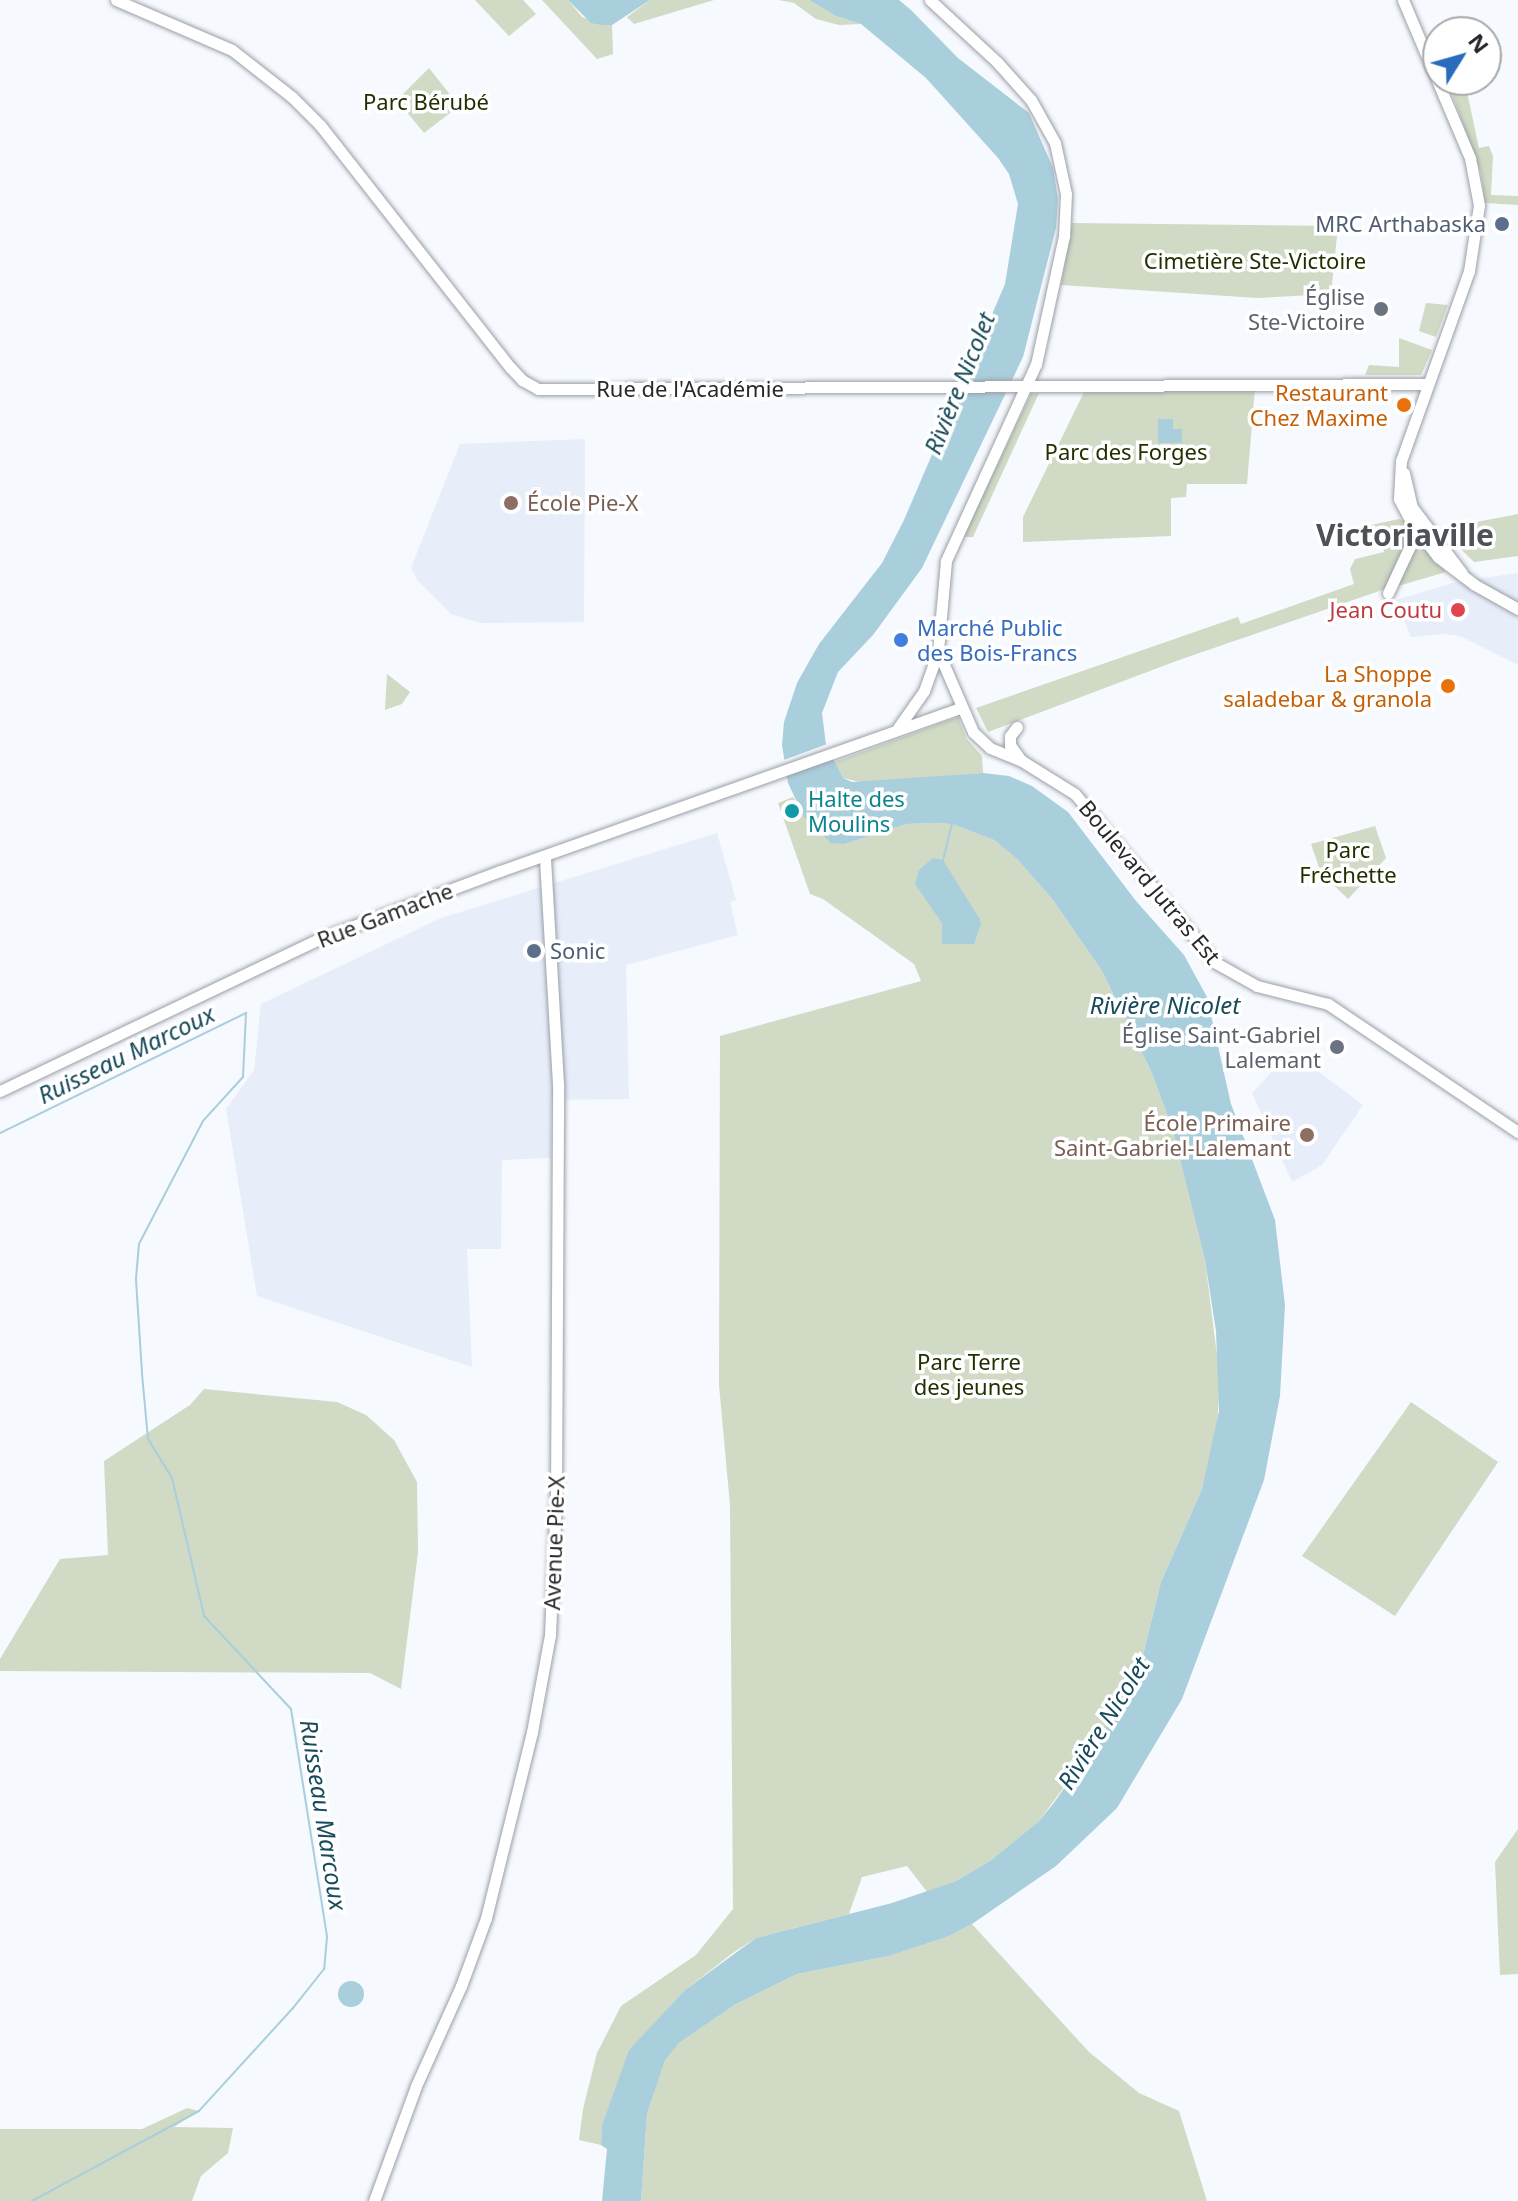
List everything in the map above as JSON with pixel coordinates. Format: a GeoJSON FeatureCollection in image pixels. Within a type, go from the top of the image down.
{"type":"FeatureCollection","features":[{"type":"Feature","properties":{"kind":"street","name":"Rue de l'Académie"},"geometry":{"type":"LineString","coordinates":[[116,0],[232,50],[292,97],[320,125],[529,385],[538,389],[1427,384]]}},
{"type":"Feature","properties":{"kind":"street"},"geometry":{"type":"LineString","coordinates":[[896,730],[924,691],[938,651],[946,561],[952,543],[1028,387],[1036,364],[1066,222],[1066,194],[1060,156],[1048,125],[1031,100],[997,62],[930,0]]}},
{"type":"Feature","properties":{"kind":"street"},"geometry":{"type":"LineString","coordinates":[[1403,0],[1470,158],[1479,194],[1473,259],[1401,461],[1398,490],[1411,522],[1438,557],[1488,593],[1518,609]]}},
{"type":"Feature","properties":{"kind":"street"},"geometry":{"type":"LineString","coordinates":[[1036,364],[1043,380],[1053,387]]}},
{"type":"Feature","properties":{"kind":"street"},"geometry":{"type":"LineString","coordinates":[[1404,384],[1415,391],[1422,404]]}},
{"type":"Feature","properties":{"kind":"street"},"geometry":{"type":"LineString","coordinates":[[1401,461],[1412,507],[1462,574]]}},
{"type":"Feature","properties":{"kind":"street"},"geometry":{"type":"LineString","coordinates":[[1388,593],[1409,548],[1411,522]]}},
{"type":"Feature","properties":{"kind":"street","name":"Boulevard Jutras Est"},"geometry":{"type":"LineString","coordinates":[[938,651],[961,708],[980,741],[1065,786],[1085,804],[1216,963],[1257,986],[1328,1004],[1518,1132]]}},
{"type":"Feature","properties":{"kind":"street"},"geometry":{"type":"LineString","coordinates":[[896,730],[961,708]]}},
{"type":"Feature","properties":{"kind":"street"},"geometry":{"type":"LineString","coordinates":[[1017,727],[1010,736],[1010,745],[1022,761]]}},
{"type":"Feature","properties":{"kind":"street","name":"Rue Gamache"},"geometry":{"type":"LineString","coordinates":[[0,1091],[319,939],[896,730]]}},
{"type":"Feature","properties":{"kind":"street","name":"Avenue Pie-X"},"geometry":{"type":"LineString","coordinates":[[374,2201],[416,2086],[461,1986],[486,1918],[532,1732],[550,1635],[556,1524],[558,1084],[545,856]]}},
{"type":"Feature","properties":{"kind":"shaded area","name":"École Pie-X"},"geometry":{"type":"Polygon","coordinates":[[[585,439],[584,622],[480,623],[451,614],[417,580],[411,568],[460,444],[585,439]]]}},
{"type":"Feature","properties":{"kind":"shaded area"},"geometry":{"type":"Polygon","coordinates":[[[1518,573],[1518,665],[1460,636],[1411,637],[1396,600],[1456,582],[1518,573]]]}},
{"type":"Feature","properties":{"kind":"shaded area"},"geometry":{"type":"Polygon","coordinates":[[[717,833],[736,900],[730,903],[738,935],[626,965],[629,1099],[551,1100],[551,1158],[502,1160],[501,1249],[467,1249],[472,1367],[257,1296],[226,1109],[254,1070],[261,1004],[441,918],[717,833]]]}},
{"type":"Feature","properties":{"kind":"shaded area","name":"École Primaire Saint-Gabriel-Lalemant"},"geometry":{"type":"Polygon","coordinates":[[[1291,1051],[1363,1105],[1322,1165],[1292,1182],[1252,1093],[1291,1051]]]}},
{"type":"Feature","properties":{"kind":"green space"},"geometry":{"type":"Polygon","coordinates":[[[475,0],[523,0],[536,14],[509,36],[475,0]]]}},
{"type":"Feature","properties":{"kind":"green space"},"geometry":{"type":"Polygon","coordinates":[[[542,0],[568,0],[582,17],[602,25],[612,25],[613,54],[597,59],[542,0]]]}},
{"type":"Feature","properties":{"kind":"green space"},"geometry":{"type":"Polygon","coordinates":[[[650,0],[714,0],[634,24],[627,17],[650,0]]]}},
{"type":"Feature","properties":{"kind":"green space"},"geometry":{"type":"Polygon","coordinates":[[[779,0],[809,0],[836,16],[861,24],[839,25],[816,19],[794,3],[779,0]]]}},
{"type":"Feature","properties":{"kind":"green space","name":"Parc Bérubé"},"geometry":{"type":"Polygon","coordinates":[[[429,68],[459,106],[424,133],[397,100],[429,68]]]}},
{"type":"Feature","properties":{"kind":"green space"},"geometry":{"type":"Polygon","coordinates":[[[1453,96],[1468,96],[1479,148],[1489,146],[1493,156],[1491,195],[1518,196],[1518,205],[1485,203],[1481,173],[1453,96]]]}},
{"type":"Feature","properties":{"kind":"green space","name":"Cimetière Ste-Victoire"},"geometry":{"type":"Polygon","coordinates":[[[1072,223],[1338,226],[1331,294],[1258,298],[1061,285],[1072,223]]]}},
{"type":"Feature","properties":{"kind":"green space"},"geometry":{"type":"Polygon","coordinates":[[[1426,303],[1448,305],[1436,337],[1419,331],[1426,303]]]}},
{"type":"Feature","properties":{"kind":"green space"},"geometry":{"type":"Polygon","coordinates":[[[1399,338],[1432,350],[1421,375],[1365,375],[1369,365],[1399,367],[1399,338]]]}},
{"type":"Feature","properties":{"kind":"green space","name":"Parc des Forges"},"geometry":{"type":"Polygon","coordinates":[[[1086,388],[1255,388],[1247,484],[1187,484],[1186,497],[1171,498],[1171,536],[1023,542],[1023,517],[1086,388]]]}},
{"type":"Feature","properties":{"kind":"green space"},"geometry":{"type":"Polygon","coordinates":[[[1039,393],[973,537],[963,537],[1031,394],[1039,393]]]}},
{"type":"Feature","properties":{"kind":"green space"},"geometry":{"type":"Polygon","coordinates":[[[1518,514],[1518,556],[1474,562],[1440,529],[1518,514]]]}},
{"type":"Feature","properties":{"kind":"green space"},"geometry":{"type":"Polygon","coordinates":[[[1399,519],[1405,521],[1408,537],[1385,589],[1179,660],[988,732],[976,708],[1238,617],[1241,624],[1354,584],[1350,569],[1355,559],[1384,552],[1379,529],[1363,532],[1362,527],[1399,519]]]}},
{"type":"Feature","properties":{"kind":"green space"},"geometry":{"type":"Polygon","coordinates":[[[1414,535],[1446,572],[1398,586],[1405,565],[1414,535]]]}},
{"type":"Feature","properties":{"kind":"green space"},"geometry":{"type":"Polygon","coordinates":[[[387,674],[410,692],[402,704],[385,710],[387,674]]]}},
{"type":"Feature","properties":{"kind":"green space"},"geometry":{"type":"Polygon","coordinates":[[[958,717],[966,738],[982,756],[983,773],[864,783],[843,778],[834,762],[958,717]]]}},
{"type":"Feature","properties":{"kind":"green space","name":"Parc Terre des jeunes"},"geometry":{"type":"Polygon","coordinates":[[[793,797],[818,834],[845,844],[906,824],[933,823],[952,824],[994,840],[1017,859],[1053,900],[1102,971],[1151,1071],[1172,1127],[1205,1260],[1220,1379],[1217,1427],[1202,1489],[1161,1582],[1142,1659],[1131,1684],[1100,1738],[1039,1821],[990,1861],[954,1882],[928,1893],[907,1866],[862,1877],[849,1914],[756,1938],[734,1952],[685,1990],[630,2050],[602,2125],[601,2145],[579,2140],[583,2109],[597,2053],[621,2006],[696,1955],[733,1909],[730,1505],[719,1385],[720,1036],[921,981],[914,964],[823,899],[810,894],[778,803],[793,797]]]}},
{"type":"Feature","properties":{"kind":"green space","name":"Parc Fréchette"},"geometry":{"type":"Polygon","coordinates":[[[1375,826],[1386,858],[1348,899],[1321,873],[1311,844],[1375,826]]]}},
{"type":"Feature","properties":{"kind":"green space"},"geometry":{"type":"Polygon","coordinates":[[[204,1389],[337,1402],[366,1415],[394,1440],[417,1482],[418,1552],[401,1689],[370,1673],[0,1671],[0,1659],[60,1559],[108,1555],[104,1461],[190,1405],[204,1389]]]}},
{"type":"Feature","properties":{"kind":"green space"},"geometry":{"type":"Polygon","coordinates":[[[1411,1402],[1498,1462],[1395,1616],[1302,1556],[1411,1402]]]}},
{"type":"Feature","properties":{"kind":"green space"},"geometry":{"type":"Polygon","coordinates":[[[1518,1829],[1518,1974],[1500,1975],[1495,1862],[1518,1829]]]}},
{"type":"Feature","properties":{"kind":"green space"},"geometry":{"type":"Polygon","coordinates":[[[972,1924],[1089,2052],[1139,2093],[1179,2111],[1207,2201],[641,2201],[647,2114],[665,2059],[679,2043],[736,2004],[797,1974],[889,1956],[947,1937],[972,1924]]]}},
{"type":"Feature","properties":{"kind":"green space"},"geometry":{"type":"Polygon","coordinates":[[[187,2108],[199,2111],[174,2127],[233,2128],[228,2153],[201,2176],[192,2201],[0,2201],[0,2129],[142,2129],[187,2108]]]}},
{"type":"Feature","properties":{"kind":"water"},"geometry":{"type":"Polygon","coordinates":[[[568,0],[650,0],[612,25],[602,25],[591,23],[568,0]]]}},
{"type":"Feature","properties":{"kind":"water","name":"Rivière Nicolet"},"geometry":{"type":"Polygon","coordinates":[[[809,0],[899,0],[958,58],[1029,113],[1053,168],[1058,199],[1056,228],[1023,357],[922,568],[873,635],[838,672],[822,713],[826,745],[843,778],[852,782],[983,773],[1009,776],[1032,786],[1068,812],[1136,901],[1184,955],[1207,997],[1231,1104],[1275,1220],[1285,1305],[1280,1396],[1264,1480],[1182,1699],[1117,1808],[1056,1866],[972,1924],[947,1937],[889,1956],[797,1974],[736,2004],[679,2043],[665,2060],[647,2114],[641,2201],[602,2201],[607,2149],[601,2145],[602,2125],[629,2050],[685,1990],[756,1938],[892,1903],[954,1882],[990,1861],[1039,1821],[1053,1804],[1100,1738],[1142,1659],[1161,1582],[1202,1489],[1219,1411],[1216,1331],[1205,1260],[1172,1127],[1151,1071],[1102,971],[1053,900],[1017,859],[994,840],[952,824],[933,823],[906,824],[845,844],[831,843],[804,817],[788,783],[782,745],[784,722],[797,683],[819,644],[882,563],[904,520],[1005,284],[1018,204],[1009,174],[998,158],[926,78],[861,24],[836,16],[809,0]]]}},
{"type":"Feature","properties":{"kind":"water"},"geometry":{"type":"Polygon","coordinates":[[[1158,419],[1173,419],[1173,429],[1182,429],[1182,443],[1158,443],[1158,419]]]}},
{"type":"Feature","properties":{"kind":"water"},"geometry":{"type":"Polygon","coordinates":[[[933,858],[943,860],[979,918],[981,924],[974,944],[942,944],[942,923],[915,884],[919,870],[933,858]]]}},
{"type":"Feature","properties":{"kind":"water"},"geometry":{"type":"Polygon","coordinates":[[[351,1981],[360,1985],[364,1994],[360,2003],[351,2007],[342,2003],[338,1994],[342,1985],[351,1981]]]}},
{"type":"Feature","properties":{"kind":"pier"},"geometry":{"type":"Polygon","coordinates":[[[830,743],[835,755],[784,773],[781,761],[830,743]]]}},
{"type":"Feature","properties":{"kind":"waterway"},"geometry":{"type":"LineString","coordinates":[[943,860],[952,824]]}},
{"type":"Feature","properties":{"kind":"waterway","name":"Ruisseau Marcoux"},"geometry":{"type":"LineString","coordinates":[[0,1133],[246,1013],[243,1077],[203,1121],[139,1244],[136,1280],[142,1374],[148,1439],[172,1478],[204,1616],[291,1709],[327,1937],[324,1969],[293,2008],[199,2111],[32,2201]]}},
{"type":"Feature","properties":{"kind":"place","name":"MRC Arthabaska"},"geometry":{"type":"Point","coordinates":[1502,224]}},
{"type":"Feature","properties":{"kind":"place","name":"Église Ste-Victoire"},"geometry":{"type":"Point","coordinates":[1381,309]}},
{"type":"Feature","properties":{"kind":"place","name":"Restaurant Chez Maxime"},"geometry":{"type":"Point","coordinates":[1404,405]}},
{"type":"Feature","properties":{"kind":"place","name":"École Pie-X"},"geometry":{"type":"Point","coordinates":[511,503]}},
{"type":"Feature","properties":{"kind":"place","name":"Jean Coutu"},"geometry":{"type":"Point","coordinates":[1458,610]}},
{"type":"Feature","properties":{"kind":"place","name":"Marché Public des Bois-Francs"},"geometry":{"type":"Point","coordinates":[901,640]}},
{"type":"Feature","properties":{"kind":"place","name":"La Shoppe saladebar & granola"},"geometry":{"type":"Point","coordinates":[1448,686]}},
{"type":"Feature","properties":{"kind":"place","name":"Halte des Moulins"},"geometry":{"type":"Point","coordinates":[792,811]}},
{"type":"Feature","properties":{"kind":"place","name":"Sonic"},"geometry":{"type":"Point","coordinates":[534,951]}},
{"type":"Feature","properties":{"kind":"place","name":"Église Saint-Gabriel Lalemant"},"geometry":{"type":"Point","coordinates":[1337,1047]}},
{"type":"Feature","properties":{"kind":"place","name":"École Primaire Saint-Gabriel-Lalemant"},"geometry":{"type":"Point","coordinates":[1307,1135]}},
{"type":"Feature","properties":{"kind":"district","name":"Victoriaville"},"geometry":{"type":"Point","coordinates":[1405,535]}}]}
